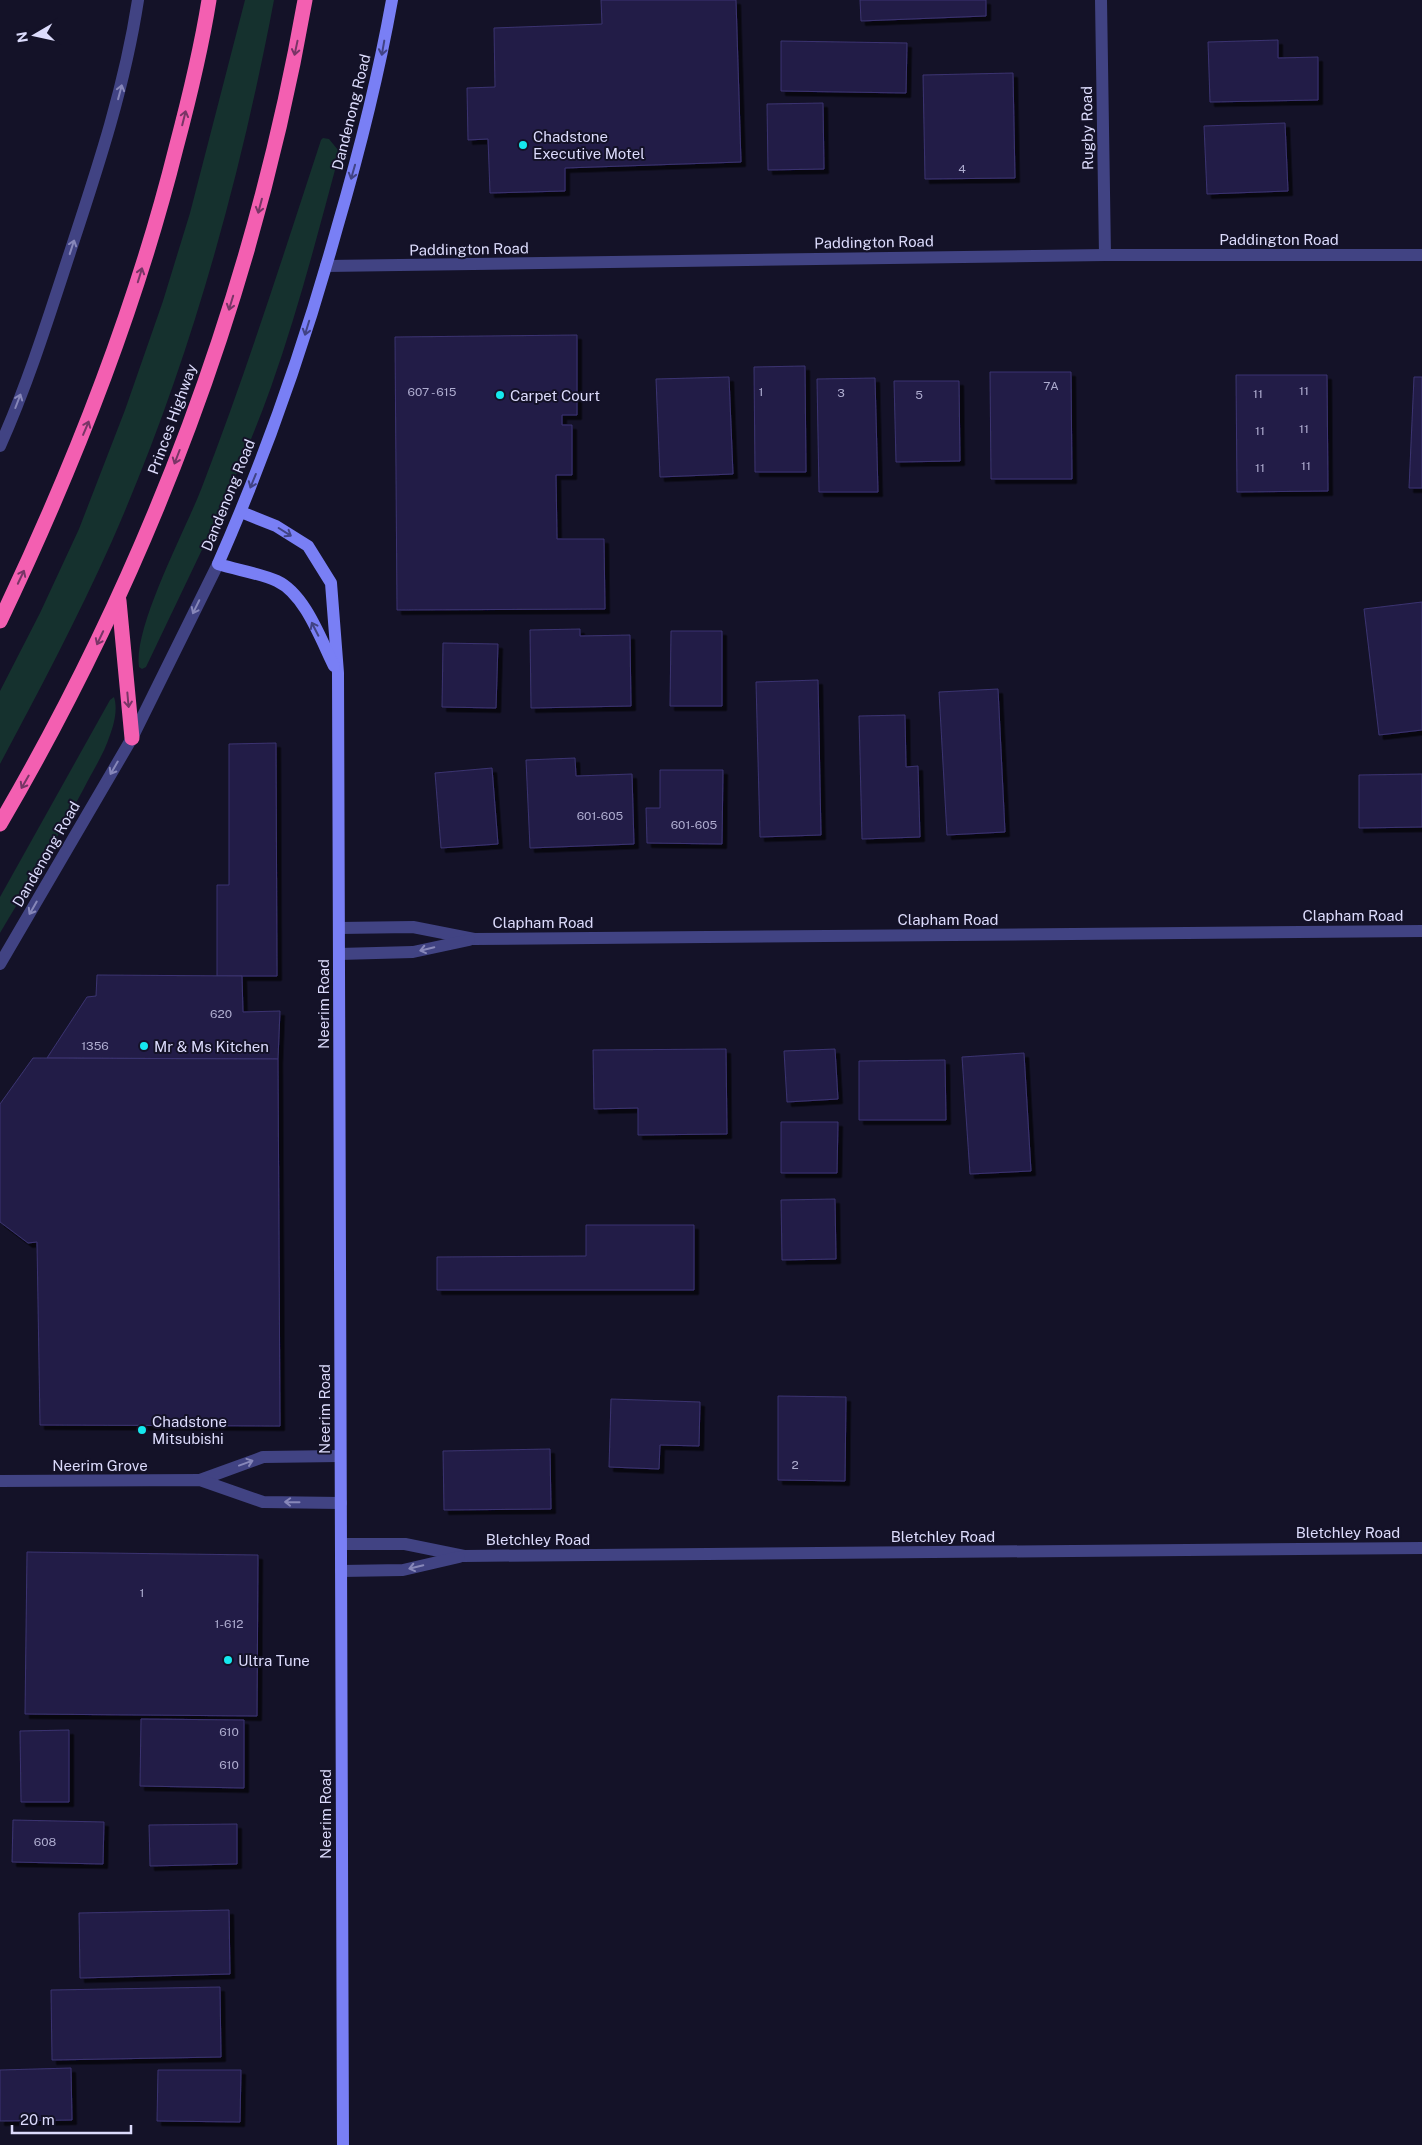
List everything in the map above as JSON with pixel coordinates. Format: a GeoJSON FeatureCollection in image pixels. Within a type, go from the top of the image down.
{"type":"FeatureCollection","features":[{"type":"Feature","properties":{"kind":"highway"},"geometry":{"type":"LineString","coordinates":[[0,621],[42,533],[82,437],[130,306],[172,165],[203,35],[208,0]]}},
{"type":"Feature","properties":{"kind":"highway","name":"Princes Highway"},"geometry":{"type":"LineString","coordinates":[[0,824],[76,687],[118,599],[172,469],[203,387],[262,201],[305,0]]}},
{"type":"Feature","properties":{"kind":"highway"},"geometry":{"type":"LineString","coordinates":[[118,599],[132,738]]}},
{"type":"Feature","properties":{"kind":"street"},"geometry":{"type":"LineString","coordinates":[[0,446],[44,331],[104,149],[124,75],[138,0]]}},
{"type":"Feature","properties":{"kind":"street","name":"Dandenong Road"},"geometry":{"type":"LineString","coordinates":[[0,964],[132,738],[218,564],[241,512],[294,370],[326,266],[366,125],[392,0]]}},
{"type":"Feature","properties":{"kind":"street","name":"Rugby Road"},"geometry":{"type":"LineString","coordinates":[[1101,0],[1104,255]]}},
{"type":"Feature","properties":{"kind":"street","name":"Paddington Road"},"geometry":{"type":"LineString","coordinates":[[326,266],[1104,255],[1422,255]]}},
{"type":"Feature","properties":{"kind":"street","name":"Neerim Road"},"geometry":{"type":"LineString","coordinates":[[241,512],[276,526],[308,546],[331,583],[338,673],[343,2145]]}},
{"type":"Feature","properties":{"kind":"street","name":"Neerim Road"},"geometry":{"type":"LineString","coordinates":[[218,564],[276,581],[287,587],[304,606],[338,673]]}},
{"type":"Feature","properties":{"kind":"street","name":"Clapham Road"},"geometry":{"type":"LineString","coordinates":[[339,928],[414,927],[474,939]]}},
{"type":"Feature","properties":{"kind":"street","name":"Clapham Road"},"geometry":{"type":"LineString","coordinates":[[339,954],[414,952],[474,939],[1422,931]]}},
{"type":"Feature","properties":{"kind":"street","name":"Neerim Grove"},"geometry":{"type":"LineString","coordinates":[[200,1480],[263,1457],[340,1456]]}},
{"type":"Feature","properties":{"kind":"street","name":"Neerim Grove"},"geometry":{"type":"LineString","coordinates":[[0,1481],[200,1480],[263,1502],[341,1503]]}},
{"type":"Feature","properties":{"kind":"street","name":"Bletchley Road"},"geometry":{"type":"LineString","coordinates":[[341,1544],[405,1544],[464,1556],[1422,1548]]}},
{"type":"Feature","properties":{"kind":"street","name":"Bletchley Road"},"geometry":{"type":"LineString","coordinates":[[341,1571],[403,1570],[464,1556]]}},
{"type":"Feature","properties":{"kind":"green space"},"geometry":{"type":"Polygon","coordinates":[[[245,0],[274,0],[245,138],[208,275],[187,343],[139,476],[112,541],[72,626],[0,764],[0,691],[40,613],[79,529],[125,410],[163,301],[190,213],[245,0]]]}},
{"type":"Feature","properties":{"kind":"green space"},"geometry":{"type":"Polygon","coordinates":[[[323,138],[329,139],[338,150],[339,155],[281,358],[258,423],[228,493],[146,667],[142,669],[139,667],[139,650],[152,604],[202,487],[234,401],[323,138]]]}},
{"type":"Feature","properties":{"kind":"green space"},"geometry":{"type":"Polygon","coordinates":[[[114,697],[116,711],[114,721],[101,756],[63,826],[0,933],[0,897],[110,700],[114,697]]]}},
{"type":"Feature","properties":{"kind":"building"},"geometry":{"type":"Polygon","coordinates":[[[601,0],[736,0],[741,162],[565,168],[565,191],[490,193],[488,139],[468,140],[467,88],[495,87],[494,28],[602,24],[601,0]]]}},
{"type":"Feature","properties":{"kind":"building"},"geometry":{"type":"Polygon","coordinates":[[[860,0],[986,0],[986,16],[861,21],[860,0]]]}},
{"type":"Feature","properties":{"kind":"building"},"geometry":{"type":"Polygon","coordinates":[[[1278,40],[1278,58],[1318,57],[1318,100],[1210,102],[1208,42],[1278,40]]]}},
{"type":"Feature","properties":{"kind":"building"},"geometry":{"type":"Polygon","coordinates":[[[781,41],[907,43],[906,93],[781,91],[781,41]]]}},
{"type":"Feature","properties":{"kind":"building"},"geometry":{"type":"Polygon","coordinates":[[[1013,73],[1015,178],[925,179],[923,75],[1013,73]]]}},
{"type":"Feature","properties":{"kind":"building"},"geometry":{"type":"Polygon","coordinates":[[[823,103],[824,169],[768,170],[767,104],[823,103]]]}},
{"type":"Feature","properties":{"kind":"building"},"geometry":{"type":"Polygon","coordinates":[[[1285,123],[1288,191],[1207,194],[1204,126],[1285,123]]]}},
{"type":"Feature","properties":{"kind":"building"},"geometry":{"type":"Polygon","coordinates":[[[577,335],[577,415],[562,415],[562,425],[572,425],[572,475],[556,475],[557,539],[604,539],[605,609],[397,610],[395,337],[577,335]]]}},
{"type":"Feature","properties":{"kind":"building"},"geometry":{"type":"Polygon","coordinates":[[[805,366],[806,472],[755,472],[754,367],[805,366]]]}},
{"type":"Feature","properties":{"kind":"building"},"geometry":{"type":"Polygon","coordinates":[[[990,372],[1071,372],[1072,479],[991,479],[990,372]]]}},
{"type":"Feature","properties":{"kind":"building"},"geometry":{"type":"Polygon","coordinates":[[[1236,375],[1327,375],[1328,491],[1237,492],[1236,375]]]}},
{"type":"Feature","properties":{"kind":"building"},"geometry":{"type":"Polygon","coordinates":[[[729,377],[733,474],[660,477],[656,379],[729,377]]]}},
{"type":"Feature","properties":{"kind":"building"},"geometry":{"type":"Polygon","coordinates":[[[1414,377],[1422,377],[1422,488],[1409,488],[1414,377]]]}},
{"type":"Feature","properties":{"kind":"building"},"geometry":{"type":"Polygon","coordinates":[[[875,378],[878,492],[819,492],[817,379],[875,378]]]}},
{"type":"Feature","properties":{"kind":"building"},"geometry":{"type":"Polygon","coordinates":[[[894,381],[959,381],[960,461],[896,462],[894,381]]]}},
{"type":"Feature","properties":{"kind":"building"},"geometry":{"type":"Polygon","coordinates":[[[1422,602],[1422,730],[1379,735],[1364,609],[1422,602]]]}},
{"type":"Feature","properties":{"kind":"building"},"geometry":{"type":"Polygon","coordinates":[[[580,629],[580,636],[630,635],[631,706],[531,708],[530,630],[580,629]]]}},
{"type":"Feature","properties":{"kind":"building"},"geometry":{"type":"Polygon","coordinates":[[[671,631],[722,631],[722,706],[670,706],[671,631]]]}},
{"type":"Feature","properties":{"kind":"building"},"geometry":{"type":"Polygon","coordinates":[[[443,643],[498,644],[496,708],[442,707],[443,643]]]}},
{"type":"Feature","properties":{"kind":"building"},"geometry":{"type":"Polygon","coordinates":[[[818,680],[821,835],[760,837],[756,682],[818,680]]]}},
{"type":"Feature","properties":{"kind":"building"},"geometry":{"type":"Polygon","coordinates":[[[998,689],[1005,832],[947,835],[939,692],[998,689]]]}},
{"type":"Feature","properties":{"kind":"building"},"geometry":{"type":"Polygon","coordinates":[[[905,715],[906,767],[918,766],[920,837],[862,839],[859,716],[905,715]]]}},
{"type":"Feature","properties":{"kind":"building"},"geometry":{"type":"Polygon","coordinates":[[[276,743],[277,976],[217,976],[217,885],[229,885],[229,744],[276,743]]]}},
{"type":"Feature","properties":{"kind":"building"},"geometry":{"type":"Polygon","coordinates":[[[575,758],[576,776],[632,774],[634,844],[530,848],[526,760],[575,758]]]}},
{"type":"Feature","properties":{"kind":"building"},"geometry":{"type":"Polygon","coordinates":[[[492,768],[498,844],[441,848],[435,773],[492,768]]]}},
{"type":"Feature","properties":{"kind":"building"},"geometry":{"type":"Polygon","coordinates":[[[660,770],[723,770],[722,844],[647,843],[646,808],[660,808],[660,770]]]}},
{"type":"Feature","properties":{"kind":"building"},"geometry":{"type":"Polygon","coordinates":[[[1422,774],[1422,827],[1359,828],[1359,775],[1422,774]]]}},
{"type":"Feature","properties":{"kind":"building"},"geometry":{"type":"Polygon","coordinates":[[[97,975],[242,976],[243,1012],[280,1011],[278,1059],[47,1058],[87,997],[96,996],[97,975]]]}},
{"type":"Feature","properties":{"kind":"building"},"geometry":{"type":"Polygon","coordinates":[[[726,1049],[727,1134],[638,1135],[638,1108],[594,1109],[593,1050],[726,1049]]]}},
{"type":"Feature","properties":{"kind":"building"},"geometry":{"type":"Polygon","coordinates":[[[835,1049],[838,1099],[787,1102],[784,1051],[835,1049]]]}},
{"type":"Feature","properties":{"kind":"building"},"geometry":{"type":"Polygon","coordinates":[[[1024,1053],[1031,1171],[970,1174],[962,1057],[1024,1053]]]}},
{"type":"Feature","properties":{"kind":"building"},"geometry":{"type":"Polygon","coordinates":[[[33,1058],[278,1059],[280,1426],[40,1425],[37,1242],[28,1243],[0,1222],[0,1104],[33,1058]]]}},
{"type":"Feature","properties":{"kind":"building"},"geometry":{"type":"Polygon","coordinates":[[[945,1060],[946,1120],[859,1120],[859,1061],[945,1060]]]}},
{"type":"Feature","properties":{"kind":"building"},"geometry":{"type":"Polygon","coordinates":[[[781,1122],[838,1122],[837,1173],[781,1173],[781,1122]]]}},
{"type":"Feature","properties":{"kind":"building"},"geometry":{"type":"Polygon","coordinates":[[[835,1199],[836,1259],[782,1260],[781,1200],[835,1199]]]}},
{"type":"Feature","properties":{"kind":"building"},"geometry":{"type":"Polygon","coordinates":[[[586,1225],[694,1225],[694,1290],[437,1290],[437,1257],[586,1256],[586,1225]]]}},
{"type":"Feature","properties":{"kind":"building"},"geometry":{"type":"Polygon","coordinates":[[[778,1396],[846,1397],[845,1481],[778,1480],[778,1396]]]}},
{"type":"Feature","properties":{"kind":"building"},"geometry":{"type":"Polygon","coordinates":[[[611,1399],[700,1402],[699,1446],[660,1445],[659,1469],[609,1467],[611,1399]]]}},
{"type":"Feature","properties":{"kind":"building"},"geometry":{"type":"Polygon","coordinates":[[[550,1449],[551,1509],[444,1510],[443,1451],[550,1449]]]}},
{"type":"Feature","properties":{"kind":"building"},"geometry":{"type":"Polygon","coordinates":[[[27,1552],[258,1555],[257,1716],[25,1714],[27,1552]]]}},
{"type":"Feature","properties":{"kind":"building"},"geometry":{"type":"Polygon","coordinates":[[[141,1719],[244,1720],[244,1788],[140,1786],[141,1719]]]}},
{"type":"Feature","properties":{"kind":"building"},"geometry":{"type":"Polygon","coordinates":[[[69,1730],[69,1802],[21,1802],[20,1731],[69,1730]]]}},
{"type":"Feature","properties":{"kind":"building"},"geometry":{"type":"Polygon","coordinates":[[[13,1820],[104,1822],[103,1864],[12,1862],[13,1820]]]}},
{"type":"Feature","properties":{"kind":"building"},"geometry":{"type":"Polygon","coordinates":[[[237,1824],[237,1864],[150,1866],[149,1825],[237,1824]]]}},
{"type":"Feature","properties":{"kind":"building"},"geometry":{"type":"Polygon","coordinates":[[[229,1910],[230,1974],[80,1978],[79,1913],[229,1910]]]}},
{"type":"Feature","properties":{"kind":"building"},"geometry":{"type":"Polygon","coordinates":[[[220,1987],[221,2057],[52,2060],[51,1990],[220,1987]]]}},
{"type":"Feature","properties":{"kind":"building"},"geometry":{"type":"Polygon","coordinates":[[[71,2068],[72,2120],[0,2121],[0,2070],[71,2068]]]}},
{"type":"Feature","properties":{"kind":"building"},"geometry":{"type":"Polygon","coordinates":[[[158,2070],[241,2070],[240,2122],[157,2121],[158,2070]]]}},
{"type":"Feature","properties":{"kind":"place","name":"Chadstone Executive Motel"},"geometry":{"type":"Point","coordinates":[523,145]}},
{"type":"Feature","properties":{"kind":"place","name":"Carpet Court"},"geometry":{"type":"Point","coordinates":[500,395]}},
{"type":"Feature","properties":{"kind":"place","name":"Mr & Ms Kitchen"},"geometry":{"type":"Point","coordinates":[144,1046]}},
{"type":"Feature","properties":{"kind":"place","name":"Chadstone Mitsubishi"},"geometry":{"type":"Point","coordinates":[142,1430]}},
{"type":"Feature","properties":{"kind":"place","name":"Ultra Tune"},"geometry":{"type":"Point","coordinates":[228,1660]}}]}
